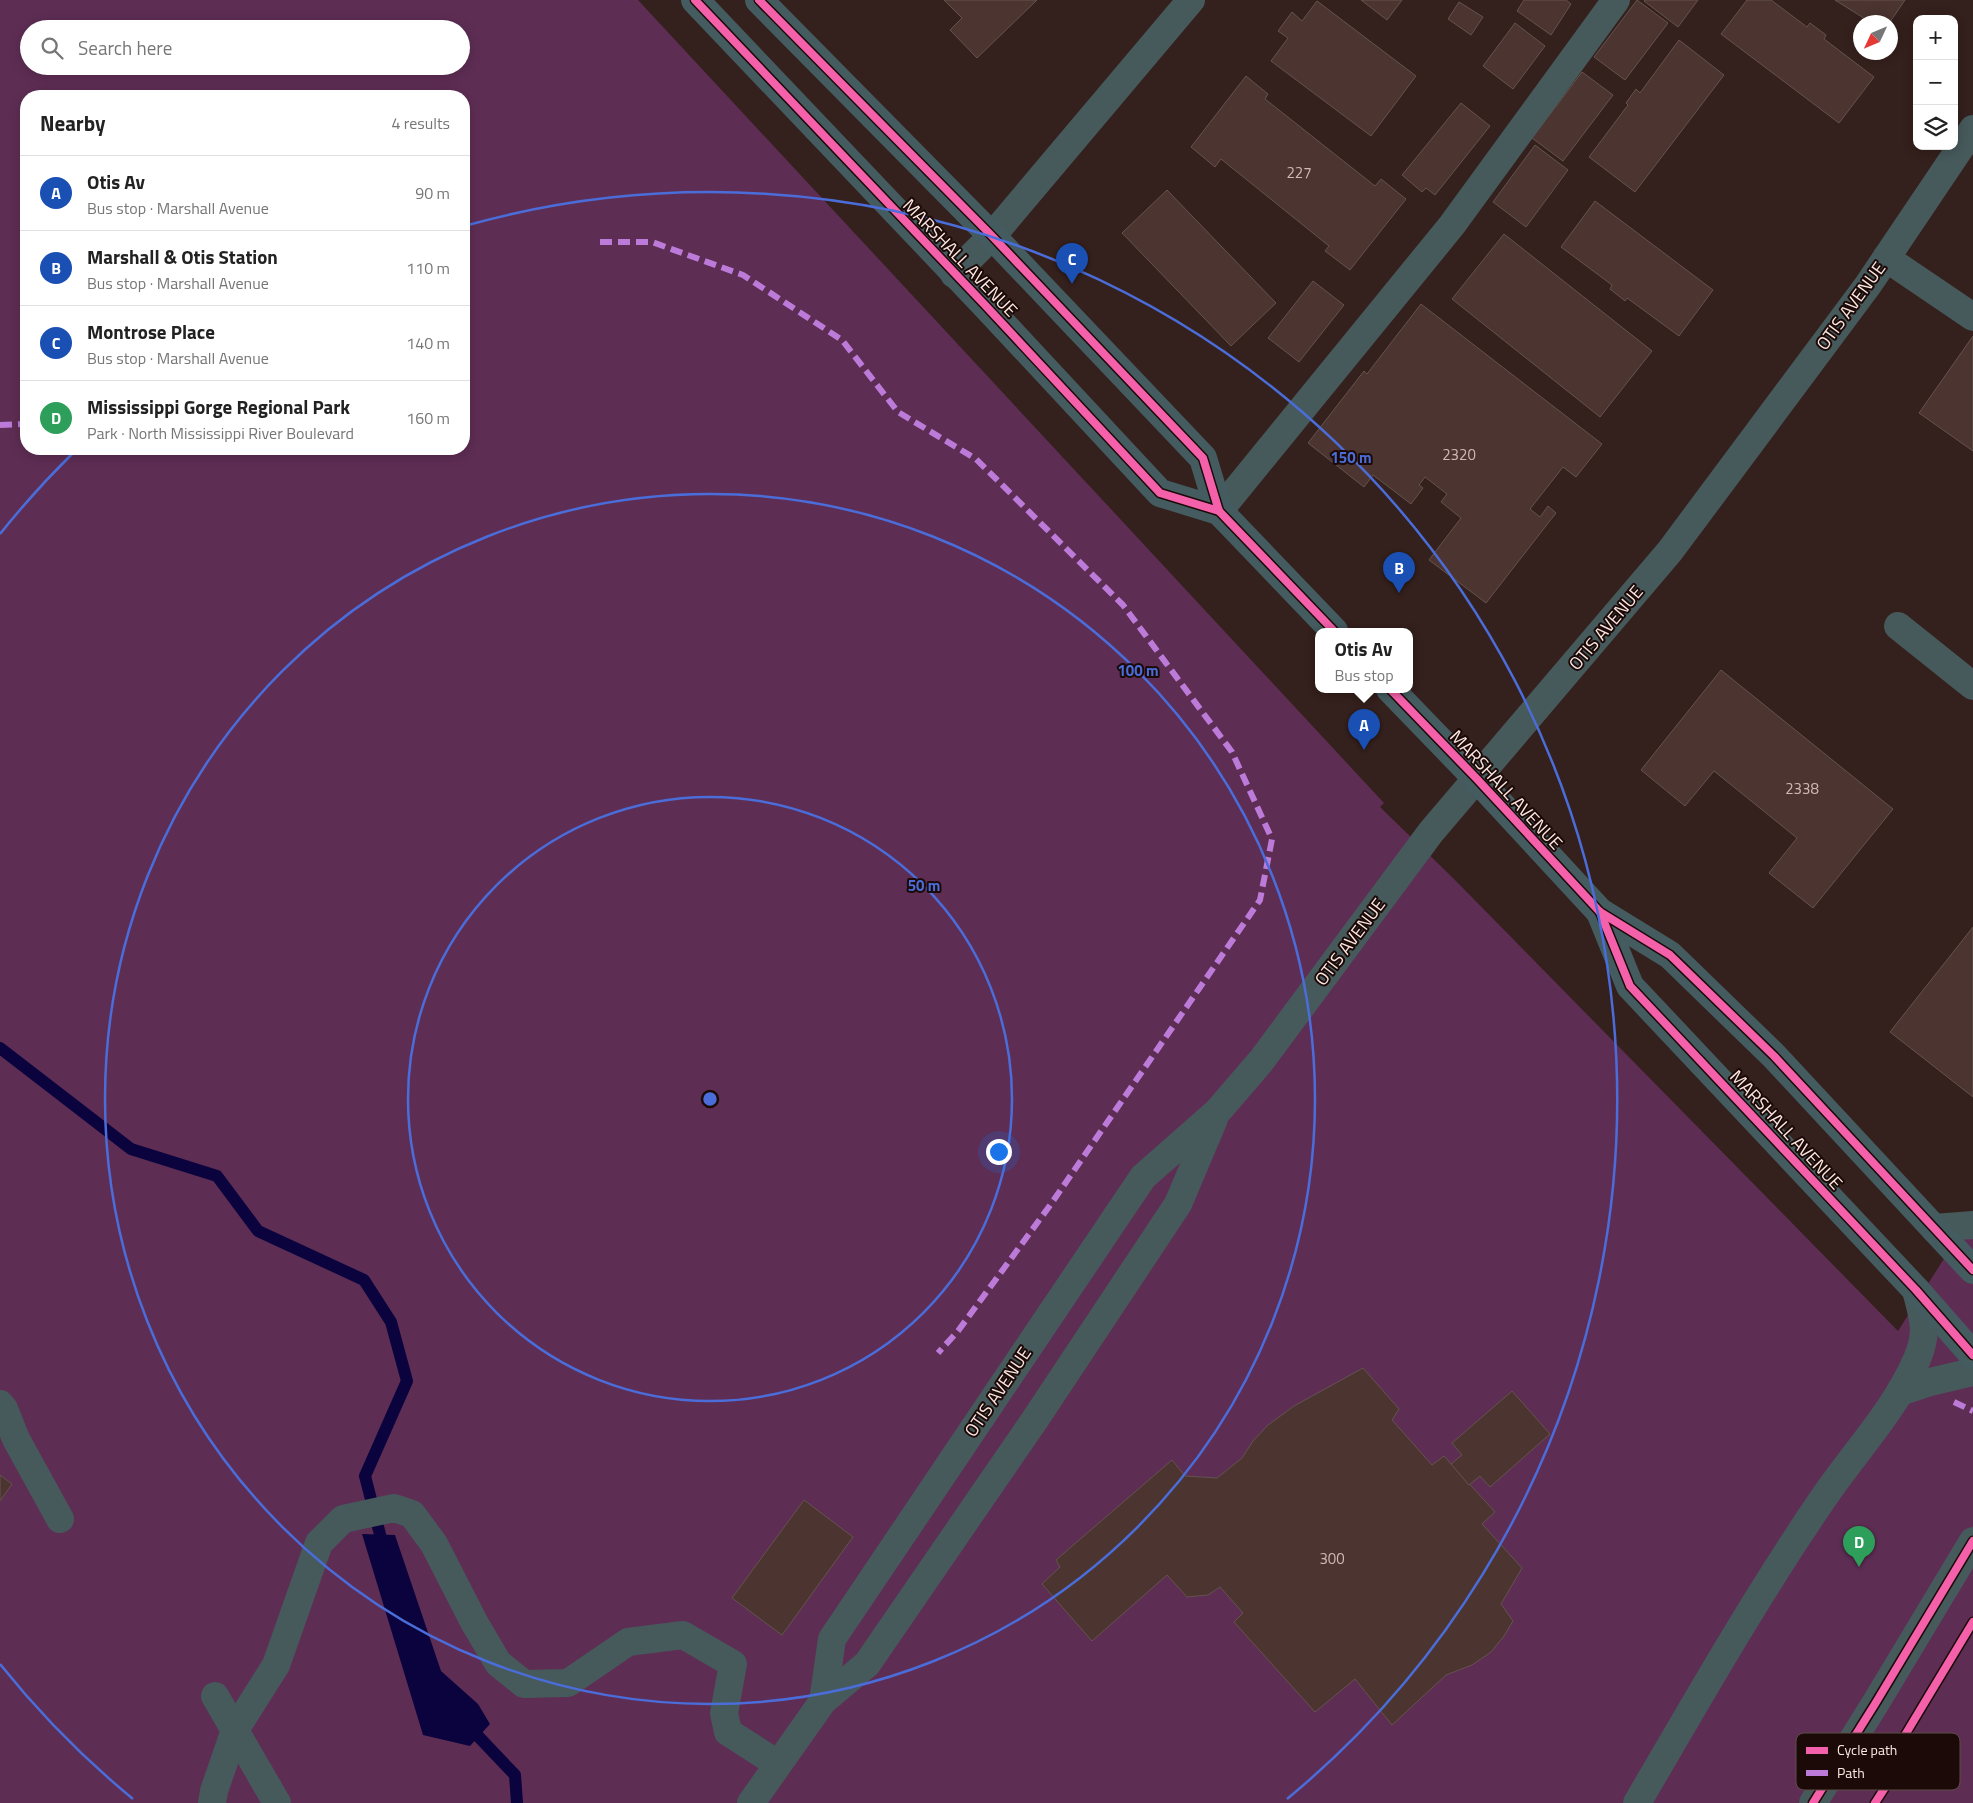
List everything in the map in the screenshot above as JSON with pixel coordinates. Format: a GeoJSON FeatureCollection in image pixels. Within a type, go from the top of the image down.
{"type":"FeatureCollection","features":[{"type":"Feature","properties":{"kind":"main road","name":"MARSHALL AVENUE"},"geometry":{"type":"LineString","coordinates":[[695,0],[1160,493],[1219,511]]}},
{"type":"Feature","properties":{"kind":"main road","name":"MARSHALL AVENUE"},"geometry":{"type":"LineString","coordinates":[[759,0],[992,236],[1202,458],[1219,511],[1331,628]]}},
{"type":"Feature","properties":{"kind":"main road","name":"MARSHALL AVENUE"},"geometry":{"type":"LineString","coordinates":[[1394,693],[1477,779],[1600,912],[1670,955],[1774,1056],[1973,1270]]}},
{"type":"Feature","properties":{"kind":"main road","name":"MARSHALL AVENUE"},"geometry":{"type":"LineString","coordinates":[[1600,912],[1630,986],[1916,1290],[1973,1355]]}},
{"type":"Feature","properties":{"kind":"street"},"geometry":{"type":"LineString","coordinates":[[954,274],[992,236],[1191,0]]}},
{"type":"Feature","properties":{"kind":"street"},"geometry":{"type":"LineString","coordinates":[[1219,511],[1452,225],[1616,0]]}},
{"type":"Feature","properties":{"kind":"street","name":"OTIS AVENUE"},"geometry":{"type":"LineString","coordinates":[[823,1701],[832,1639],[1143,1177],[1218,1111],[1261,1060],[1431,832],[1670,551],[1886,258],[1973,130]]}},
{"type":"Feature","properties":{"kind":"street"},"geometry":{"type":"LineString","coordinates":[[1886,258],[1973,317]]}},
{"type":"Feature","properties":{"kind":"street"},"geometry":{"type":"LineString","coordinates":[[1898,626],[1973,686]]}},
{"type":"Feature","properties":{"kind":"street","name":"OTIS AVENUE"},"geometry":{"type":"LineString","coordinates":[[751,1803],[823,1701],[867,1664],[1036,1418],[1178,1204],[1218,1111]]}},
{"type":"Feature","properties":{"kind":"street"},"geometry":{"type":"LineString","coordinates":[[1934,1228],[1973,1225]]}},
{"type":"Feature","properties":{"kind":"street"},"geometry":{"type":"LineString","coordinates":[[1637,1803],[1712,1674],[1820,1502],[1900,1392],[1917,1358],[1925,1329],[1916,1290]]}},
{"type":"Feature","properties":{"kind":"street"},"geometry":{"type":"LineString","coordinates":[[1900,1392],[1930,1382],[1973,1372]]}},
{"type":"Feature","properties":{"kind":"street"},"geometry":{"type":"LineString","coordinates":[[0,1404],[16,1438],[60,1519]]}},
{"type":"Feature","properties":{"kind":"street"},"geometry":{"type":"LineString","coordinates":[[212,1803],[214,1791],[235,1730],[276,1665],[320,1543],[343,1519],[394,1508],[412,1514],[434,1544],[474,1622],[498,1663],[524,1684],[568,1682],[628,1642],[683,1635],[733,1664],[724,1713],[728,1732],[778,1764]]}},
{"type":"Feature","properties":{"kind":"street"},"geometry":{"type":"LineString","coordinates":[[1857,1733],[1973,1541]]}},
{"type":"Feature","properties":{"kind":"street"},"geometry":{"type":"LineString","coordinates":[[214,1696],[277,1803]]}},
{"type":"Feature","properties":{"kind":"street"},"geometry":{"type":"LineString","coordinates":[[1813,1803],[1821,1790]]}},
{"type":"Feature","properties":{"kind":"shaded area"},"geometry":{"type":"Polygon","coordinates":[[[0,0],[638,0],[1384,803],[1380,807],[1454,879],[1898,1331],[1973,1213],[1973,1803],[0,1803],[0,0]]]}},
{"type":"Feature","properties":{"kind":"shaded area"},"geometry":{"type":"Polygon","coordinates":[[[362,1534],[395,1535],[441,1671],[478,1704],[490,1724],[470,1746],[423,1735],[362,1534]]]}},
{"type":"Feature","properties":{"kind":"building"},"geometry":{"type":"Polygon","coordinates":[[[944,0],[1037,0],[977,58],[950,30],[962,18],[944,0]]]}},
{"type":"Feature","properties":{"kind":"building"},"geometry":{"type":"Polygon","coordinates":[[[1361,0],[1402,0],[1387,20],[1361,0]]]}},
{"type":"Feature","properties":{"kind":"building"},"geometry":{"type":"Polygon","coordinates":[[[1524,0],[1566,0],[1571,4],[1551,35],[1517,11],[1524,0]]]}},
{"type":"Feature","properties":{"kind":"building"},"geometry":{"type":"Polygon","coordinates":[[[1637,0],[1668,23],[1625,80],[1594,57],[1637,0]]]}},
{"type":"Feature","properties":{"kind":"building"},"geometry":{"type":"Polygon","coordinates":[[[1645,0],[1698,0],[1678,27],[1645,0]]]}},
{"type":"Feature","properties":{"kind":"building"},"geometry":{"type":"Polygon","coordinates":[[[1747,0],[1771,0],[1807,27],[1810,23],[1826,35],[1824,39],[1874,77],[1839,123],[1721,34],[1747,0]]]}},
{"type":"Feature","properties":{"kind":"building"},"geometry":{"type":"Polygon","coordinates":[[[1835,0],[1905,0],[1895,15],[1859,15],[1835,0]]]}},
{"type":"Feature","properties":{"kind":"building"},"geometry":{"type":"Polygon","coordinates":[[[1317,1],[1416,76],[1371,136],[1271,61],[1288,38],[1278,31],[1292,12],[1302,21],[1317,1]]]}},
{"type":"Feature","properties":{"kind":"building"},"geometry":{"type":"Polygon","coordinates":[[[1459,2],[1483,17],[1471,35],[1448,19],[1459,2]]]}},
{"type":"Feature","properties":{"kind":"building"},"geometry":{"type":"Polygon","coordinates":[[[1515,23],[1545,46],[1513,89],[1483,66],[1515,23]]]}},
{"type":"Feature","properties":{"kind":"building"},"geometry":{"type":"Polygon","coordinates":[[[1679,40],[1724,75],[1635,192],[1589,157],[1628,105],[1626,103],[1636,89],[1640,93],[1679,40]]]}},
{"type":"Feature","properties":{"kind":"building"},"geometry":{"type":"Polygon","coordinates":[[[1582,72],[1613,95],[1563,161],[1532,138],[1582,72]]]}},
{"type":"Feature","properties":{"kind":"building"},"geometry":{"type":"Polygon","coordinates":[[[1246,76],[1268,94],[1265,99],[1375,186],[1381,179],[1406,199],[1350,270],[1325,251],[1329,246],[1221,159],[1215,167],[1191,147],[1246,76]]]}},
{"type":"Feature","properties":{"kind":"building"},"geometry":{"type":"Polygon","coordinates":[[[1461,103],[1490,126],[1435,195],[1426,188],[1422,192],[1402,175],[1461,103]]]}},
{"type":"Feature","properties":{"kind":"building"},"geometry":{"type":"Polygon","coordinates":[[[1535,145],[1568,170],[1526,227],[1493,202],[1535,145]]]}},
{"type":"Feature","properties":{"kind":"building"},"geometry":{"type":"Polygon","coordinates":[[[1167,190],[1276,303],[1231,346],[1122,233],[1167,190]]]}},
{"type":"Feature","properties":{"kind":"building"},"geometry":{"type":"Polygon","coordinates":[[[1595,201],[1713,290],[1679,336],[1627,298],[1625,301],[1610,289],[1612,285],[1561,247],[1595,201]]]}},
{"type":"Feature","properties":{"kind":"building"},"geometry":{"type":"Polygon","coordinates":[[[1504,234],[1652,351],[1600,417],[1452,299],[1504,234]]]}},
{"type":"Feature","properties":{"kind":"building"},"geometry":{"type":"Polygon","coordinates":[[[1313,281],[1344,305],[1299,362],[1268,338],[1313,281]]]}},
{"type":"Feature","properties":{"kind":"building"},"geometry":{"type":"Polygon","coordinates":[[[1421,304],[1602,444],[1576,477],[1563,467],[1530,509],[1540,517],[1548,506],[1556,513],[1486,603],[1429,560],[1461,518],[1441,502],[1447,494],[1425,477],[1419,485],[1423,488],[1411,504],[1373,475],[1364,487],[1308,443],[1364,371],[1367,374],[1421,304]]]}},
{"type":"Feature","properties":{"kind":"building"},"geometry":{"type":"Polygon","coordinates":[[[1973,336],[1973,451],[1919,413],[1973,336]]]}},
{"type":"Feature","properties":{"kind":"building"},"geometry":{"type":"Polygon","coordinates":[[[1721,670],[1893,809],[1813,908],[1769,873],[1797,838],[1714,771],[1685,806],[1641,770],[1721,670]]]}},
{"type":"Feature","properties":{"kind":"building"},"geometry":{"type":"Polygon","coordinates":[[[1973,927],[1973,1097],[1890,1032],[1973,927]]]}},
{"type":"Feature","properties":{"kind":"building"},"geometry":{"type":"Polygon","coordinates":[[[1363,1368],[1399,1409],[1392,1420],[1432,1465],[1444,1456],[1495,1512],[1482,1524],[1522,1568],[1501,1604],[1513,1621],[1491,1652],[1472,1665],[1446,1675],[1392,1725],[1355,1679],[1315,1712],[1234,1622],[1243,1613],[1220,1587],[1208,1595],[1187,1597],[1167,1575],[1092,1641],[1042,1584],[1060,1567],[1056,1560],[1172,1460],[1185,1476],[1217,1478],[1242,1458],[1253,1441],[1268,1425],[1294,1406],[1363,1368]]]}},
{"type":"Feature","properties":{"kind":"building"},"geometry":{"type":"Polygon","coordinates":[[[1512,1391],[1550,1434],[1490,1487],[1480,1476],[1469,1485],[1451,1464],[1462,1455],[1452,1443],[1512,1391]]]}},
{"type":"Feature","properties":{"kind":"building"},"geometry":{"type":"Polygon","coordinates":[[[0,1475],[12,1484],[0,1501],[0,1475]]]}},
{"type":"Feature","properties":{"kind":"building"},"geometry":{"type":"Polygon","coordinates":[[[804,1500],[853,1537],[782,1635],[732,1598],[804,1500]]]}},
{"type":"Feature","properties":{"kind":"waterway"},"geometry":{"type":"LineString","coordinates":[[0,1048],[131,1149],[217,1176],[258,1231],[364,1280],[391,1322],[407,1381],[365,1476],[384,1550]]}},
{"type":"Feature","properties":{"kind":"waterway"},"geometry":{"type":"LineString","coordinates":[[465,1727],[476,1734],[515,1775],[517,1803]]}},
{"type":"Feature","properties":{"kind":"marked path"},"geometry":{"type":"LineString","coordinates":[[600,242],[652,242],[743,275],[842,340],[898,412],[976,459],[1123,605],[1232,752],[1272,839],[1260,900],[1051,1204],[958,1331],[938,1353]]}},
{"type":"Feature","properties":{"kind":"marked path"},"geometry":{"type":"LineString","coordinates":[[0,425],[20,424]]}},
{"type":"Feature","properties":{"kind":"marked path"},"geometry":{"type":"LineString","coordinates":[[1954,1402],[1973,1411]]}},
{"type":"Feature","properties":{"kind":"cycle path"},"geometry":{"type":"LineString","coordinates":[[695,0],[985,305],[1160,493],[1219,511]]}},
{"type":"Feature","properties":{"kind":"cycle path"},"geometry":{"type":"LineString","coordinates":[[759,0],[992,236],[1203,458],[1219,511],[1331,628]]}},
{"type":"Feature","properties":{"kind":"cycle path"},"geometry":{"type":"LineString","coordinates":[[1394,693],[1477,779],[1600,912],[1670,955],[1774,1056],[1973,1270]]}},
{"type":"Feature","properties":{"kind":"cycle path"},"geometry":{"type":"LineString","coordinates":[[1600,912],[1630,986],[1916,1290],[1973,1355]]}},
{"type":"Feature","properties":{"kind":"cycle path"},"geometry":{"type":"LineString","coordinates":[[1857,1733],[1973,1541]]}},
{"type":"Feature","properties":{"kind":"cycle path"},"geometry":{"type":"LineString","coordinates":[[1906,1733],[1973,1622]]}},
{"type":"Feature","properties":{"kind":"cycle path"},"geometry":{"type":"LineString","coordinates":[[1813,1803],[1821,1790]]}},
{"type":"Feature","properties":{"kind":"cycle path"},"geometry":{"type":"LineString","coordinates":[[1875,1803],[1883,1790]]}},
{"type":"Feature","properties":{"kind":"place","name":"Montrose Place"},"geometry":{"type":"Point","coordinates":[1072,284]}},
{"type":"Feature","properties":{"kind":"place","name":"Marshall & Otis Station"},"geometry":{"type":"Point","coordinates":[1399,593]}},
{"type":"Feature","properties":{"kind":"place","name":"Otis Av"},"geometry":{"type":"Point","coordinates":[1364,750]}},
{"type":"Feature","properties":{"kind":"place","name":"Mississippi Gorge Regional Park"},"geometry":{"type":"Point","coordinates":[1859,1567]}}]}
